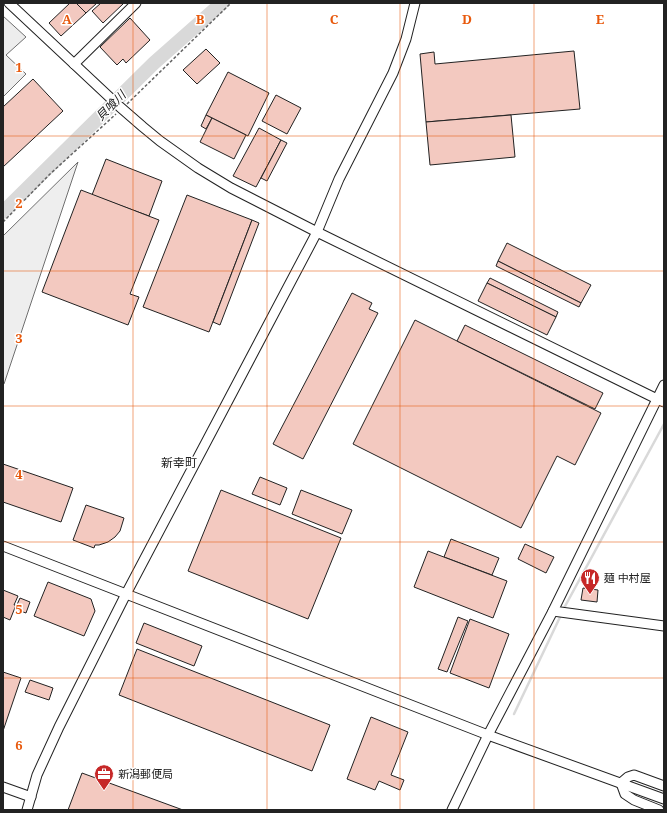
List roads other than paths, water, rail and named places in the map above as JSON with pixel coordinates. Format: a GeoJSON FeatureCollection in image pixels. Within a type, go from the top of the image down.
{"type":"FeatureCollection","features":[{"type":"Feature","properties":{"kind":"street"},"geometry":{"type":"LineString","coordinates":[[74,64],[136,3]]}},
{"type":"Feature","properties":{"kind":"street"},"geometry":{"type":"LineString","coordinates":[[27,810],[37,775],[59,727],[126,594],[317,232],[340,179],[393,73],[406,39],[415,3]]}},
{"type":"Feature","properties":{"kind":"street"},"geometry":{"type":"LineString","coordinates":[[11,4],[121,108],[160,141],[198,168],[231,188],[317,232],[660,401]]}},
{"type":"Feature","properties":{"kind":"street"},"geometry":{"type":"LineString","coordinates":[[452,810],[488,735],[660,401],[664,386]]}},
{"type":"Feature","properties":{"kind":"street"},"geometry":{"type":"LineString","coordinates":[[3,546],[488,735],[664,800]]}},
{"type":"Feature","properties":{"kind":"street"},"geometry":{"type":"LineString","coordinates":[[553,611],[664,626]]}},
{"type":"Feature","properties":{"kind":"street"},"geometry":{"type":"LineString","coordinates":[[621,783],[628,777],[634,775],[664,786]]}},
{"type":"Feature","properties":{"kind":"street"},"geometry":{"type":"LineString","coordinates":[[621,783],[625,794],[634,800],[659,810]]}},
{"type":"Feature","properties":{"kind":"street"},"geometry":{"type":"LineString","coordinates":[[3,787],[31,797]]}},
{"type":"Feature","properties":{"kind":"waterway","name":"貝喰川"},"geometry":{"type":"LineString","coordinates":[[3,212],[154,63],[222,3]]}},
{"type":"Feature","properties":{"kind":"waterway"},"geometry":{"type":"LineString","coordinates":[[563,610],[664,424]]}},
{"type":"Feature","properties":{"kind":"waterway"},"geometry":{"type":"LineString","coordinates":[[514,714],[561,615]]}},
{"type":"Feature","properties":{"kind":"place","name":"麺 中村屋"},"geometry":{"type":"Point","coordinates":[590,595]}},
{"type":"Feature","properties":{"kind":"place","name":"新潟郵便局"},"geometry":{"type":"Point","coordinates":[104,791]}},
{"type":"Feature","properties":{"kind":"district","name":"新幸町"},"geometry":{"type":"Point","coordinates":[179,463]}}]}
